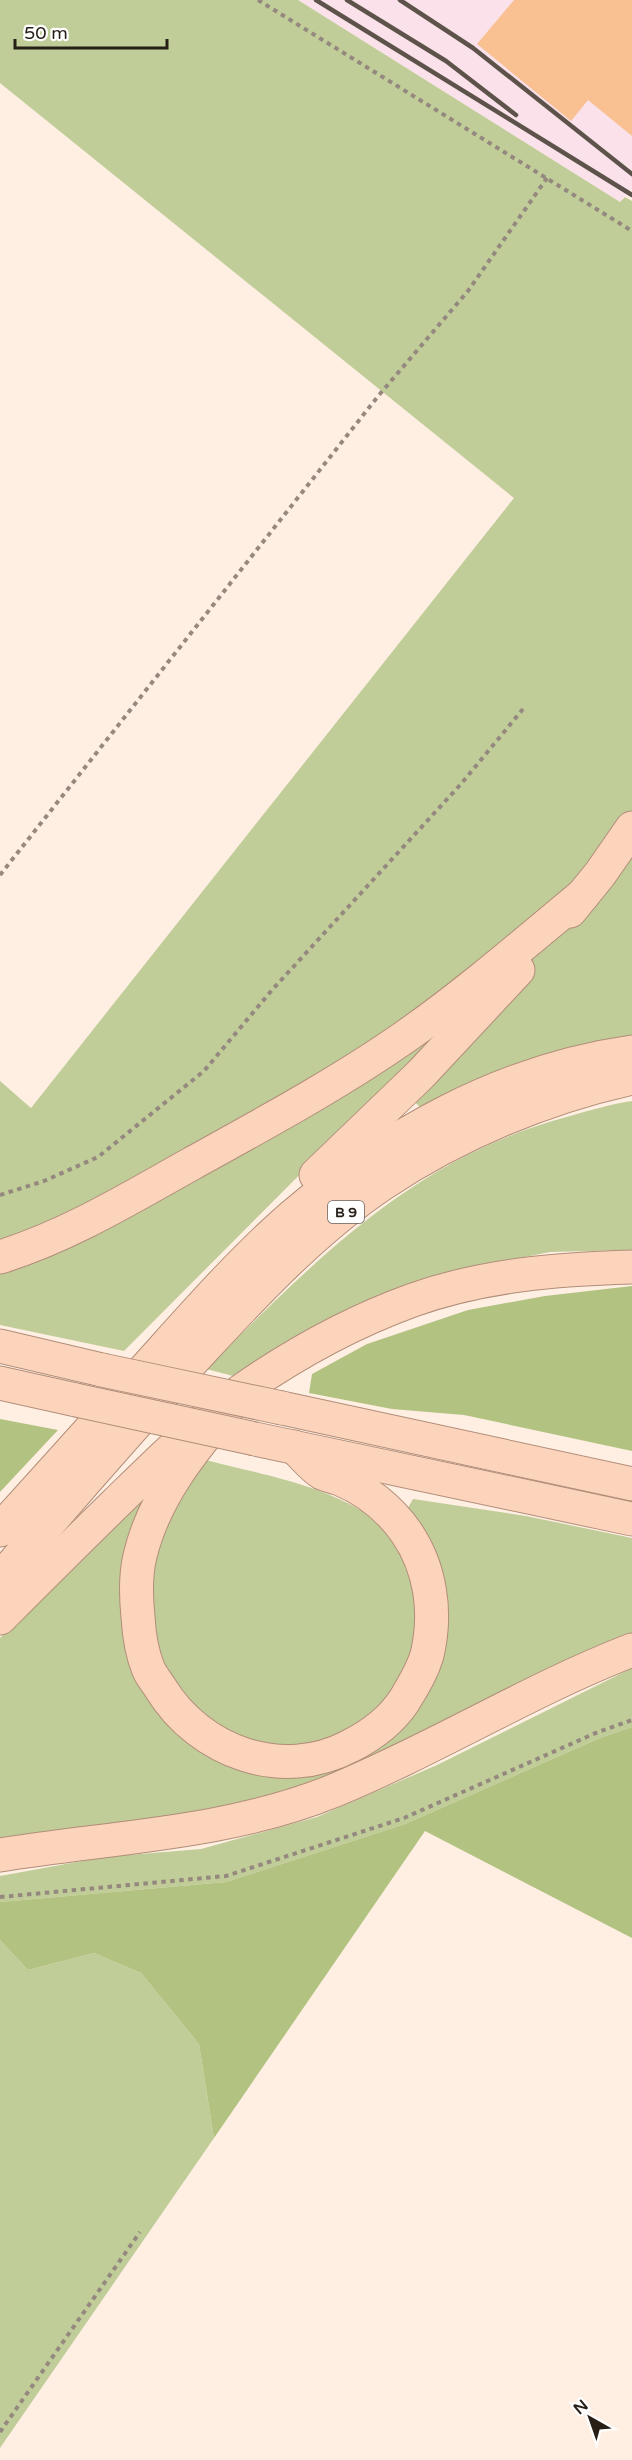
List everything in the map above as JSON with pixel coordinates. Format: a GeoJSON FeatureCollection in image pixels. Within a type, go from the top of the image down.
{"type":"FeatureCollection","features":[{"type":"Feature","properties":{"kind":"highway"},"geometry":{"type":"LineString","coordinates":[[255,1251],[321,1169],[421,1074],[503,987],[583,895],[632,828]]}},
{"type":"Feature","properties":{"kind":"highway"},"geometry":{"type":"LineString","coordinates":[[0,1257],[32,1247],[176,1173],[408,1035],[465,992],[583,895]]}},
{"type":"Feature","properties":{"kind":"highway"},"geometry":{"type":"LineString","coordinates":[[0,1530],[192,1317],[255,1251],[335,1181],[414,1128],[457,1106],[543,1072],[632,1052]]}},
{"type":"Feature","properties":{"kind":"highway","name":"B 9"},"geometry":{"type":"LineString","coordinates":[[0,1579],[238,1312],[289,1262],[341,1216],[382,1185],[432,1154],[471,1134],[589,1087],[632,1078]]}},
{"type":"Feature","properties":{"kind":"highway"},"geometry":{"type":"LineString","coordinates":[[0,1618],[160,1459],[241,1392],[286,1362],[337,1333],[415,1300],[458,1287],[570,1269],[632,1267]]}},
{"type":"Feature","properties":{"kind":"highway"},"geometry":{"type":"LineString","coordinates":[[0,1346],[632,1484]]}},
{"type":"Feature","properties":{"kind":"highway"},"geometry":{"type":"LineString","coordinates":[[0,1383],[632,1520]]}},
{"type":"Feature","properties":{"kind":"highway"},"geometry":{"type":"LineString","coordinates":[[241,1392],[167,1489],[151,1522],[140,1557],[136,1591],[139,1632],[149,1670],[170,1703],[188,1724],[205,1736],[242,1755],[304,1761],[335,1754],[368,1737],[394,1716],[424,1667],[431,1637],[432,1610],[428,1583],[420,1557],[405,1531],[387,1510],[366,1493],[322,1473],[294,1447]]}},
{"type":"Feature","properties":{"kind":"highway"},"geometry":{"type":"LineString","coordinates":[[0,1855],[214,1825],[281,1808],[332,1791],[580,1670],[632,1650]]}},
{"type":"Feature","properties":{"kind":"path"},"geometry":{"type":"LineString","coordinates":[[258,0],[632,231]]}},
{"type":"Feature","properties":{"kind":"path"},"geometry":{"type":"LineString","coordinates":[[0,875],[379,395],[468,291],[547,178]]}},
{"type":"Feature","properties":{"kind":"path"},"geometry":{"type":"LineString","coordinates":[[0,1195],[44,1181],[98,1157],[204,1071],[272,990],[460,784],[524,709]]}},
{"type":"Feature","properties":{"kind":"path"},"geometry":{"type":"LineString","coordinates":[[0,1897],[226,1876],[404,1818],[598,1732],[632,1720]]}},
{"type":"Feature","properties":{"kind":"path"},"geometry":{"type":"LineString","coordinates":[[0,2432],[140,2232]]}},
{"type":"Feature","properties":{"kind":"shaded area"},"geometry":{"type":"Polygon","coordinates":[[[298,0],[632,0],[632,188],[620,202],[298,0]]]}},
{"type":"Feature","properties":{"kind":"green space"},"geometry":{"type":"Polygon","coordinates":[[[0,0],[298,0],[620,202],[625,197],[632,201],[632,1037],[606,1040],[552,1054],[497,1074],[421,1108],[393,1081],[124,1351],[0,1325],[0,1081],[31,1108],[514,498],[0,83],[0,0]]]}},
{"type":"Feature","properties":{"kind":"green space"},"geometry":{"type":"Polygon","coordinates":[[[632,1101],[632,1250],[550,1252],[453,1271],[357,1304],[275,1348],[237,1377],[206,1369],[329,1251],[416,1185],[463,1157],[514,1134],[609,1105],[632,1101]]]}},
{"type":"Feature","properties":{"kind":"green space"},"geometry":{"type":"Polygon","coordinates":[[[632,1286],[632,1451],[464,1415],[392,1409],[309,1393],[312,1374],[367,1344],[468,1310],[545,1296],[632,1286]]]}},
{"type":"Feature","properties":{"kind":"green space"},"geometry":{"type":"Polygon","coordinates":[[[0,1419],[58,1430],[0,1492],[0,1419]]]}},
{"type":"Feature","properties":{"kind":"green space"},"geometry":{"type":"Polygon","coordinates":[[[206,1460],[280,1478],[328,1494],[373,1518],[393,1534],[413,1499],[526,1516],[632,1538],[632,1638],[320,1785],[229,1811],[0,1843],[0,1638],[141,1491],[206,1460]]]}},
{"type":"Feature","properties":{"kind":"green space"},"geometry":{"type":"Polygon","coordinates":[[[632,1668],[632,1727],[600,1738],[405,1824],[226,1882],[0,1902],[0,1876],[104,1857],[201,1849],[317,1817],[437,1765],[632,1668]]]}},
{"type":"Feature","properties":{"kind":"green space"},"geometry":{"type":"Polygon","coordinates":[[[632,1727],[632,1938],[425,1831],[214,2138],[199,2044],[141,1973],[94,1953],[28,1970],[0,1940],[0,1902],[226,1882],[405,1824],[600,1738],[632,1727]]]}},
{"type":"Feature","properties":{"kind":"green space"},"geometry":{"type":"Polygon","coordinates":[[[0,1940],[28,1970],[94,1953],[141,1973],[199,2044],[214,2138],[0,2448],[0,1940]]]}},
{"type":"Feature","properties":{"kind":"building"},"geometry":{"type":"Polygon","coordinates":[[[514,0],[632,0],[632,136],[588,100],[571,121],[477,44],[514,0]]]}},
{"type":"Feature","properties":{"kind":"railway"},"geometry":{"type":"LineString","coordinates":[[316,0],[632,195]]}},
{"type":"Feature","properties":{"kind":"railway"},"geometry":{"type":"LineString","coordinates":[[347,0],[446,61],[516,115]]}},
{"type":"Feature","properties":{"kind":"railway"},"geometry":{"type":"LineString","coordinates":[[400,0],[473,48],[632,174]]}}]}
